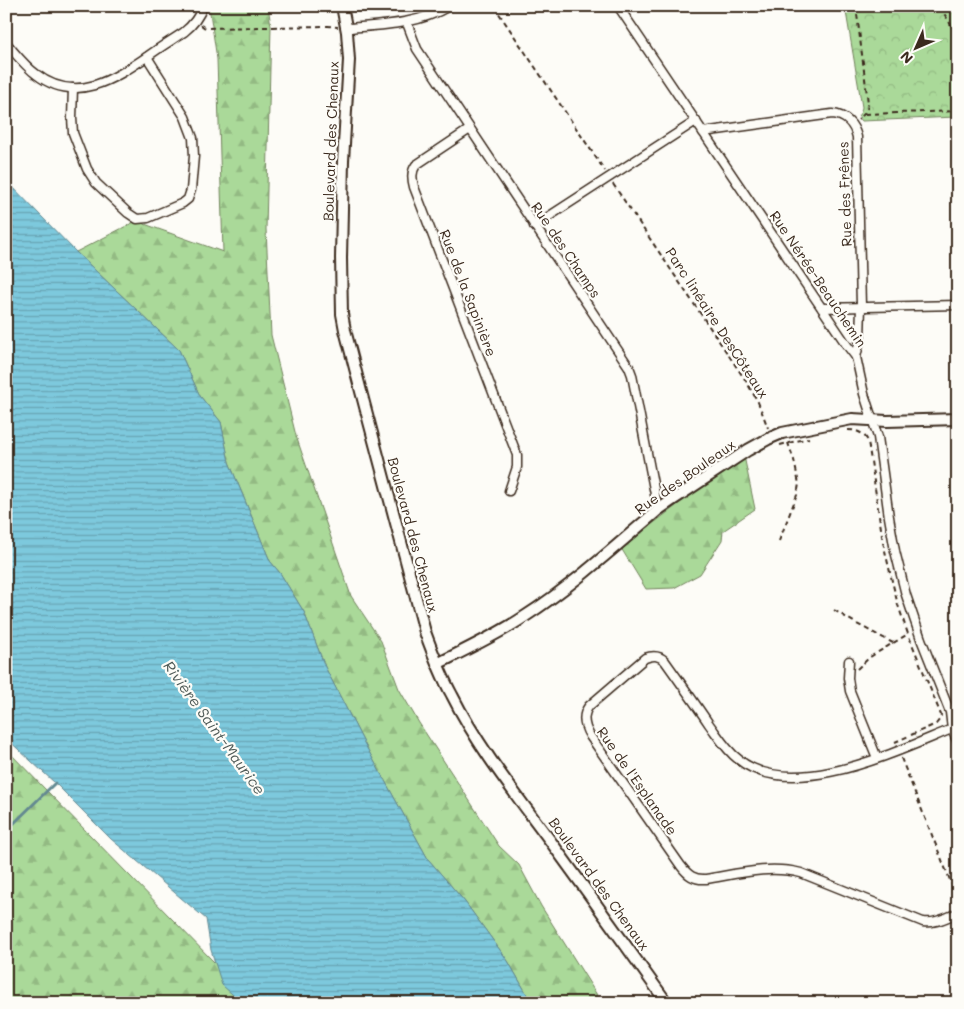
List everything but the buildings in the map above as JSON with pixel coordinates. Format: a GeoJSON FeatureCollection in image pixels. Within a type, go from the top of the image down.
{"type":"FeatureCollection","features":[{"type":"Feature","properties":{"kind":"street"},"geometry":{"type":"LineString","coordinates":[[6,43],[36,74],[52,83],[73,88],[92,86],[107,81],[189,28],[196,20],[203,6]]}},
{"type":"Feature","properties":{"kind":"street","name":"Boulevard des Chenaux"},"geometry":{"type":"LineString","coordinates":[[342,6],[347,28],[349,60],[343,161],[341,303],[344,324],[420,613],[437,664],[452,695],[480,742],[667,1003]]}},
{"type":"Feature","properties":{"kind":"street"},"geometry":{"type":"LineString","coordinates":[[347,28],[407,22],[429,16],[449,6]]}},
{"type":"Feature","properties":{"kind":"street","name":"Rue Nérée-Beauchemin"},"geometry":{"type":"LineString","coordinates":[[618,6],[856,357],[864,394],[879,442],[889,517],[901,577],[915,623],[949,707],[952,729],[958,744]]}},
{"type":"Feature","properties":{"kind":"street","name":"Rue des Champs"},"geometry":{"type":"LineString","coordinates":[[407,22],[417,49],[631,371],[658,510]]}},
{"type":"Feature","properties":{"kind":"street"},"geometry":{"type":"LineString","coordinates":[[73,88],[73,133],[87,169],[96,183],[128,214],[137,219],[146,218],[183,203],[188,199],[191,190],[194,138],[185,117],[146,57]]}},
{"type":"Feature","properties":{"kind":"street","name":"Rue des Frênes"},"geometry":{"type":"LineString","coordinates":[[703,132],[832,114],[841,115],[852,124],[857,137],[861,306],[860,340],[856,357]]}},
{"type":"Feature","properties":{"kind":"street"},"geometry":{"type":"LineString","coordinates":[[534,226],[696,121]]}},
{"type":"Feature","properties":{"kind":"street","name":"Rue de la Sapinière"},"geometry":{"type":"LineString","coordinates":[[470,129],[416,164],[412,171],[412,178],[517,455],[518,463],[510,491]]}},
{"type":"Feature","properties":{"kind":"street"},"geometry":{"type":"LineString","coordinates":[[822,308],[958,305]]}},
{"type":"Feature","properties":{"kind":"street","name":"Rue des Bouleaux"},"geometry":{"type":"LineString","coordinates":[[437,664],[495,634],[540,606],[578,578],[658,510],[748,450],[772,437],[846,420],[958,419]]}},
{"type":"Feature","properties":{"kind":"street","name":"Rue de l'Esplanade"},"geometry":{"type":"LineString","coordinates":[[952,729],[877,758],[837,771],[811,776],[771,774],[754,769],[738,760],[729,751],[665,661],[653,655],[645,658],[589,706],[584,715],[585,725],[590,736],[681,866],[690,876],[700,880],[759,870],[782,869],[801,873],[923,922],[932,922],[958,913]]}},
{"type":"Feature","properties":{"kind":"street"},"geometry":{"type":"LineString","coordinates":[[848,661],[850,691],[877,758]]}},
{"type":"Feature","properties":{"kind":"street"},"geometry":{"type":"LineString","coordinates":[[949,707],[958,704]]}},
{"type":"Feature","properties":{"kind":"path","name":"Parc linéaire DesCôteaux"},"geometry":{"type":"LineString","coordinates":[[494,6],[746,381],[758,402],[772,437]]}},
{"type":"Feature","properties":{"kind":"path"},"geometry":{"type":"LineString","coordinates":[[852,124],[865,114],[868,108],[856,6]]}},
{"type":"Feature","properties":{"kind":"path"},"geometry":{"type":"LineString","coordinates":[[941,6],[944,15],[958,37]]}},
{"type":"Feature","properties":{"kind":"path"},"geometry":{"type":"LineString","coordinates":[[196,20],[204,28],[328,26],[347,28]]}},
{"type":"Feature","properties":{"kind":"path"},"geometry":{"type":"LineString","coordinates":[[865,114],[958,111]]}},
{"type":"Feature","properties":{"kind":"path"},"geometry":{"type":"LineString","coordinates":[[841,432],[857,431],[864,435],[868,441],[883,542],[898,605],[940,712],[941,717],[935,725],[895,742],[958,900]]}},
{"type":"Feature","properties":{"kind":"path"},"geometry":{"type":"LineString","coordinates":[[772,437],[775,447],[815,437]]}},
{"type":"Feature","properties":{"kind":"path"},"geometry":{"type":"LineString","coordinates":[[780,541],[797,495],[799,484],[788,443]]}},
{"type":"Feature","properties":{"kind":"path"},"geometry":{"type":"LineString","coordinates":[[834,610],[893,643]]}},
{"type":"Feature","properties":{"kind":"path"},"geometry":{"type":"LineString","coordinates":[[848,678],[870,657],[908,634]]}},
{"type":"Feature","properties":{"kind":"green space"},"geometry":{"type":"Polygon","coordinates":[[[209,6],[268,6],[271,26],[266,229],[271,335],[296,436],[351,596],[381,641],[399,689],[419,723],[499,846],[519,865],[541,906],[602,1003],[532,1003],[508,961],[465,902],[428,859],[325,667],[304,612],[280,573],[270,561],[229,462],[221,422],[200,396],[179,350],[76,252],[136,221],[223,252],[217,59],[209,6]]]}},
{"type":"Feature","properties":{"kind":"green space"},"geometry":{"type":"Polygon","coordinates":[[[845,6],[950,6],[958,20],[958,105],[956,117],[862,121],[858,116],[862,107],[845,6]]]}},
{"type":"Feature","properties":{"kind":"green space"},"geometry":{"type":"Polygon","coordinates":[[[744,456],[755,509],[723,531],[722,540],[700,574],[674,588],[646,589],[621,548],[744,456]]]}},
{"type":"Feature","properties":{"kind":"green space"},"geometry":{"type":"Polygon","coordinates":[[[6,749],[254,1003],[6,1003],[6,749]]]}},
{"type":"Feature","properties":{"kind":"water","name":"Rivière Saint-Maurice"},"geometry":{"type":"Polygon","coordinates":[[[6,180],[76,252],[179,350],[200,396],[221,422],[229,462],[270,561],[280,573],[304,612],[325,667],[363,741],[428,859],[465,902],[508,961],[532,1003],[242,1003],[222,985],[211,950],[206,919],[111,839],[55,783],[6,738],[6,180]]]}},
{"type":"Feature","properties":{"kind":"waterway"},"geometry":{"type":"LineString","coordinates":[[6,831],[55,783]]}}]}
